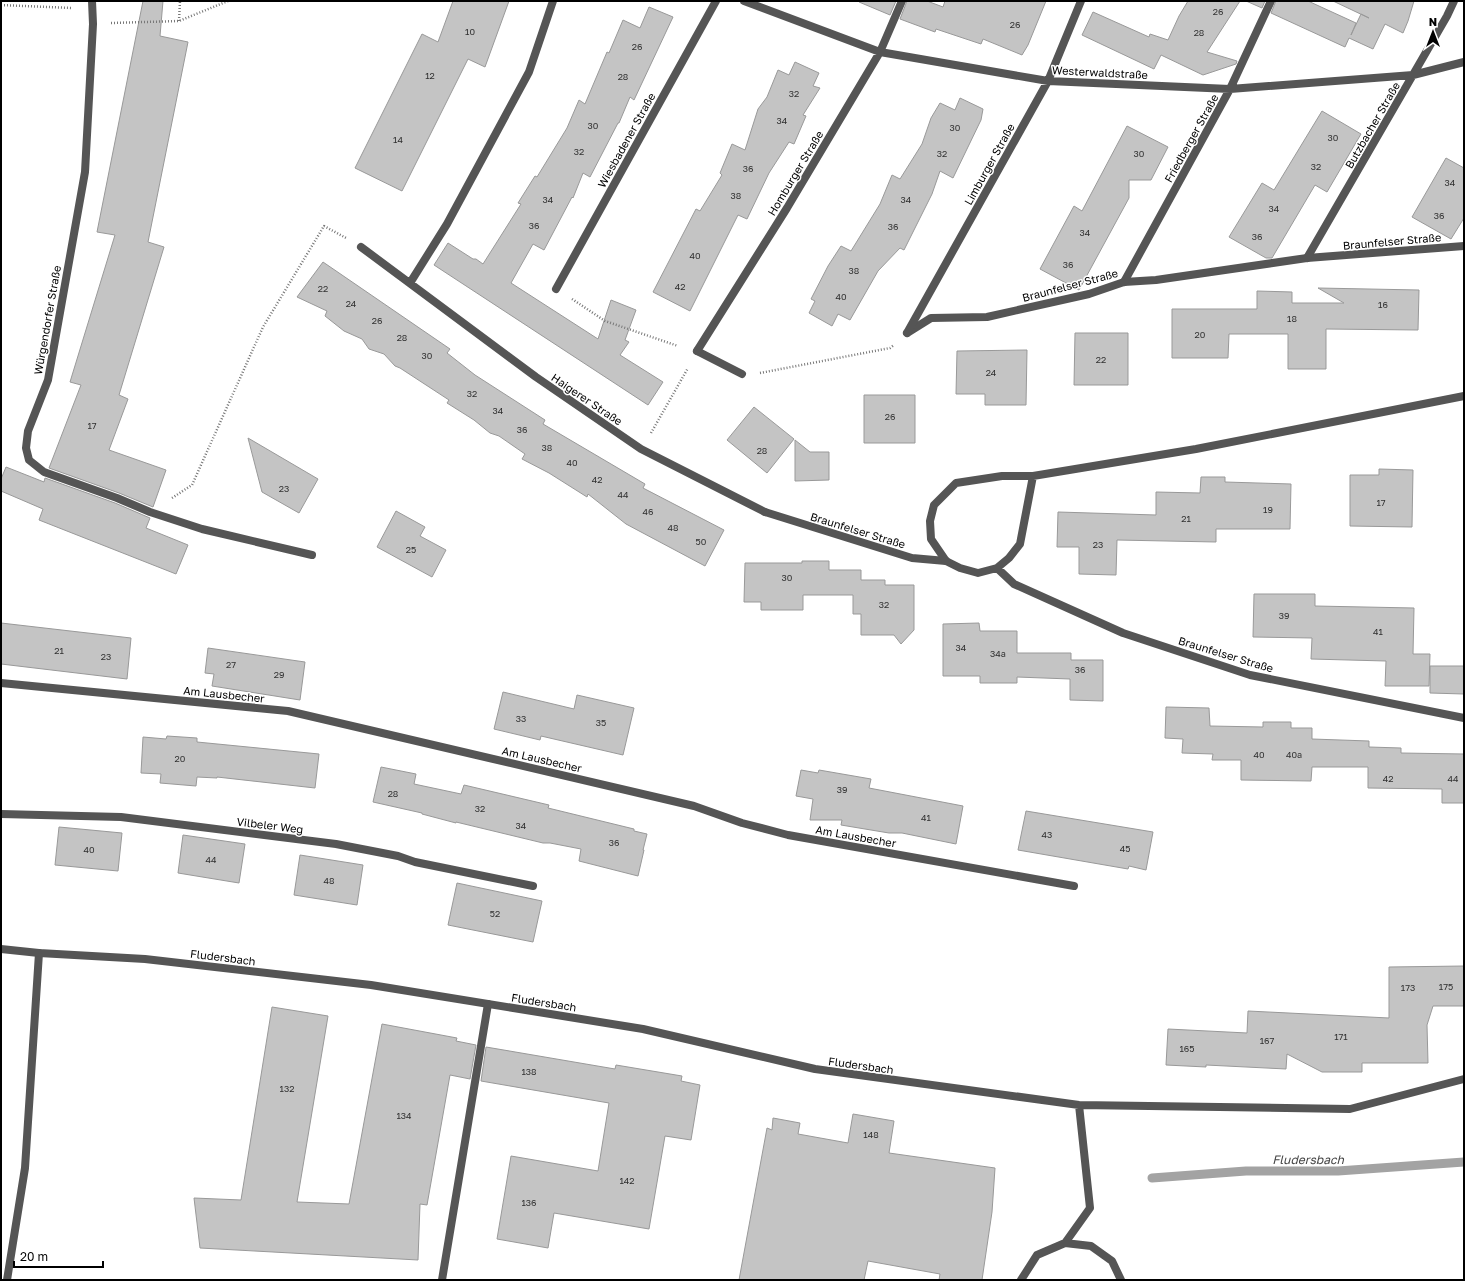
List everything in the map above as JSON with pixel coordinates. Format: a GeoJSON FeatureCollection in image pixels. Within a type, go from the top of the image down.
{"type":"FeatureCollection","features":[{"type":"Feature","properties":{"kind":"street"},"geometry":{"type":"LineString","coordinates":[[410,284],[447,224],[529,72],[553,1]]}},
{"type":"Feature","properties":{"kind":"street","name":"Wiesbadener Straße"},"geometry":{"type":"LineString","coordinates":[[556,289],[716,1]]}},
{"type":"Feature","properties":{"kind":"street","name":"Westerwaldstraße"},"geometry":{"type":"LineString","coordinates":[[744,1],[880,52],[1048,81],[1230,89],[1413,75],[1464,62]]}},
{"type":"Feature","properties":{"kind":"street","name":"Homburger Straße"},"geometry":{"type":"LineString","coordinates":[[697,352],[787,208],[880,52],[902,1]]}},
{"type":"Feature","properties":{"kind":"street","name":"Limburger Straße"},"geometry":{"type":"LineString","coordinates":[[907,333],[1048,81],[1081,1]]}},
{"type":"Feature","properties":{"kind":"street","name":"Friedberger Straße"},"geometry":{"type":"LineString","coordinates":[[1124,282],[1230,89],[1271,1]]}},
{"type":"Feature","properties":{"kind":"street","name":"Butzbacher Straße"},"geometry":{"type":"LineString","coordinates":[[1307,258],[1447,16],[1454,1]]}},
{"type":"Feature","properties":{"kind":"street","name":"Würgendorfer Straße"},"geometry":{"type":"LineString","coordinates":[[92,5],[93,24],[85,172],[48,380],[28,431],[26,448],[29,460],[44,472],[117,498],[150,512],[202,529],[312,555]]}},
{"type":"Feature","properties":{"kind":"street","name":"Braunfelser Straße"},"geometry":{"type":"LineString","coordinates":[[907,333],[930,318],[987,318],[1090,294],[1124,282],[1156,280],[1307,258],[1464,246]]}},
{"type":"Feature","properties":{"kind":"street","name":"Haigerer Straße"},"geometry":{"type":"LineString","coordinates":[[361,247],[536,377],[641,449],[765,512]]}},
{"type":"Feature","properties":{"kind":"street"},"geometry":{"type":"LineString","coordinates":[[697,352],[742,374]]}},
{"type":"Feature","properties":{"kind":"street"},"geometry":{"type":"LineString","coordinates":[[946,561],[932,539],[930,521],[934,505],[956,483],[1002,476],[1033,476],[1196,450],[1464,396]]}},
{"type":"Feature","properties":{"kind":"street","name":"Braunfelser Straße"},"geometry":{"type":"LineString","coordinates":[[765,512],[912,558],[946,561],[960,568],[978,573],[997,568],[1009,558],[1020,544],[1033,476]]}},
{"type":"Feature","properties":{"kind":"street","name":"Braunfelser Straße"},"geometry":{"type":"LineString","coordinates":[[997,568],[1014,584],[1123,633],[1243,673],[1464,718]]}},
{"type":"Feature","properties":{"kind":"street","name":"Am Lausbecher"},"geometry":{"type":"LineString","coordinates":[[1,682],[288,712],[694,806],[742,823],[788,835],[1074,886]]}},
{"type":"Feature","properties":{"kind":"street","name":"Vilbeler Weg"},"geometry":{"type":"LineString","coordinates":[[1,814],[121,817],[336,844],[533,886]]}},
{"type":"Feature","properties":{"kind":"street","name":"Fludersbach"},"geometry":{"type":"LineString","coordinates":[[1,949],[39,953],[145,959],[371,985],[642,1029],[815,1070],[1079,1105],[1350,1109],[1464,1079]]}},
{"type":"Feature","properties":{"kind":"street"},"geometry":{"type":"LineString","coordinates":[[8,1278],[24,1168],[39,953]]}},
{"type":"Feature","properties":{"kind":"street"},"geometry":{"type":"LineString","coordinates":[[442,1280],[488,1004]]}},
{"type":"Feature","properties":{"kind":"street"},"geometry":{"type":"LineString","coordinates":[[1066,1243],[1090,1208],[1079,1105]]}},
{"type":"Feature","properties":{"kind":"street"},"geometry":{"type":"LineString","coordinates":[[1021,1280],[1037,1255],[1066,1243],[1091,1246],[1112,1261],[1121,1280]]}},
{"type":"Feature","properties":{"kind":"path"},"geometry":{"type":"LineString","coordinates":[[12,1],[13,6]]}},
{"type":"Feature","properties":{"kind":"path"},"geometry":{"type":"LineString","coordinates":[[179,21],[180,1]]}},
{"type":"Feature","properties":{"kind":"path"},"geometry":{"type":"LineString","coordinates":[[93,24],[179,21],[228,1]]}},
{"type":"Feature","properties":{"kind":"path"},"geometry":{"type":"LineString","coordinates":[[1,5],[92,5]]}},
{"type":"Feature","properties":{"kind":"path"},"geometry":{"type":"LineString","coordinates":[[150,512],[192,485],[263,327],[324,226]]}},
{"type":"Feature","properties":{"kind":"path"},"geometry":{"type":"LineString","coordinates":[[556,289],[606,321],[686,350],[697,352],[641,449]]}},
{"type":"Feature","properties":{"kind":"path"},"geometry":{"type":"LineString","coordinates":[[742,374],[761,373],[890,348],[907,333]]}},
{"type":"Feature","properties":{"kind":"building"},"geometry":{"type":"Polygon","coordinates":[[[143,1],[163,1],[160,36],[188,42],[148,242],[164,247],[119,395],[128,399],[109,450],[166,470],[153,507],[49,468],[81,385],[70,382],[115,235],[97,232],[143,1]]]}},
{"type":"Feature","properties":{"kind":"building"},"geometry":{"type":"Polygon","coordinates":[[[453,1],[509,1],[485,67],[468,59],[402,191],[355,168],[422,34],[438,42],[453,1]]]}},
{"type":"Feature","properties":{"kind":"building"},"geometry":{"type":"Polygon","coordinates":[[[896,1],[890,15],[859,2],[896,1]]]}},
{"type":"Feature","properties":{"kind":"building"},"geometry":{"type":"Polygon","coordinates":[[[907,1],[927,1],[943,7],[945,1],[1046,1],[1028,45],[1022,55],[983,39],[981,44],[936,29],[935,32],[900,19],[907,1]]]}},
{"type":"Feature","properties":{"kind":"building"},"geometry":{"type":"Polygon","coordinates":[[[1188,1],[1240,1],[1207,52],[1237,61],[1236,64],[1203,75],[1161,55],[1154,69],[1082,35],[1093,12],[1149,37],[1150,34],[1168,40],[1188,1]]]}},
{"type":"Feature","properties":{"kind":"building"},"geometry":{"type":"Polygon","coordinates":[[[1246,1],[1265,1],[1262,8],[1246,1]]]}},
{"type":"Feature","properties":{"kind":"building"},"geometry":{"type":"Polygon","coordinates":[[[1276,1],[1308,1],[1356,23],[1351,35],[1361,14],[1333,1],[1414,1],[1403,33],[1385,24],[1373,49],[1349,38],[1345,47],[1271,13],[1276,1]]]}},
{"type":"Feature","properties":{"kind":"building"},"geometry":{"type":"Polygon","coordinates":[[[649,7],[673,17],[634,100],[630,97],[619,123],[590,177],[583,173],[573,198],[572,197],[544,250],[533,244],[511,283],[598,339],[611,300],[636,310],[625,340],[629,342],[620,355],[663,382],[648,405],[434,265],[448,243],[483,264],[521,204],[518,203],[535,176],[537,177],[567,128],[579,100],[585,104],[607,52],[609,53],[623,20],[640,28],[649,7]]]}},
{"type":"Feature","properties":{"kind":"building"},"geometry":{"type":"Polygon","coordinates":[[[795,62],[819,73],[813,86],[820,88],[803,115],[806,116],[794,144],[789,142],[769,173],[747,219],[738,215],[690,311],[653,292],[696,209],[700,211],[722,175],[720,173],[732,144],[745,150],[758,109],[767,97],[778,70],[789,75],[795,62]]]}},
{"type":"Feature","properties":{"kind":"building"},"geometry":{"type":"Polygon","coordinates":[[[960,98],[983,109],[981,120],[953,178],[940,171],[932,194],[904,250],[900,248],[878,271],[850,320],[838,314],[832,326],[809,313],[815,301],[811,299],[828,266],[841,246],[851,251],[880,204],[892,175],[900,179],[922,144],[931,118],[940,103],[955,110],[960,98]]]}},
{"type":"Feature","properties":{"kind":"building"},"geometry":{"type":"Polygon","coordinates":[[[1322,111],[1361,134],[1327,192],[1315,185],[1272,258],[1266,258],[1229,237],[1262,183],[1274,190],[1322,111]]]}},
{"type":"Feature","properties":{"kind":"building"},"geometry":{"type":"Polygon","coordinates":[[[1127,126],[1168,147],[1151,180],[1129,180],[1129,198],[1079,290],[1040,269],[1074,206],[1082,211],[1127,126]]]}},
{"type":"Feature","properties":{"kind":"building"},"geometry":{"type":"Polygon","coordinates":[[[1446,158],[1464,168],[1464,218],[1451,239],[1412,217],[1446,158]]]}},
{"type":"Feature","properties":{"kind":"building"},"geometry":{"type":"Polygon","coordinates":[[[323,262],[450,349],[447,353],[475,375],[545,420],[543,424],[645,484],[643,488],[724,530],[705,566],[626,524],[588,494],[587,497],[549,473],[522,459],[525,454],[499,436],[490,433],[474,420],[447,403],[449,400],[395,366],[384,354],[369,349],[362,339],[344,331],[325,316],[327,311],[297,297],[323,262]]]}},
{"type":"Feature","properties":{"kind":"building"},"geometry":{"type":"Polygon","coordinates":[[[1318,288],[1419,290],[1418,330],[1326,329],[1326,369],[1288,369],[1288,334],[1229,334],[1228,358],[1172,358],[1172,309],[1257,309],[1257,291],[1292,292],[1292,303],[1344,303],[1318,288]]]}},
{"type":"Feature","properties":{"kind":"building"},"geometry":{"type":"Polygon","coordinates":[[[1075,333],[1128,333],[1128,385],[1074,385],[1075,333]]]}},
{"type":"Feature","properties":{"kind":"building"},"geometry":{"type":"Polygon","coordinates":[[[1027,350],[1026,405],[985,405],[985,394],[956,394],[957,351],[1027,350]]]}},
{"type":"Feature","properties":{"kind":"building"},"geometry":{"type":"Polygon","coordinates":[[[864,395],[915,395],[915,443],[864,443],[864,395]]]}},
{"type":"Feature","properties":{"kind":"building"},"geometry":{"type":"Polygon","coordinates":[[[754,407],[794,439],[767,473],[727,440],[754,407]]]}},
{"type":"Feature","properties":{"kind":"building"},"geometry":{"type":"Polygon","coordinates":[[[248,438],[318,479],[299,513],[262,492],[248,438]]]}},
{"type":"Feature","properties":{"kind":"building"},"geometry":{"type":"Polygon","coordinates":[[[795,440],[810,452],[829,452],[829,480],[795,481],[795,440]]]}},
{"type":"Feature","properties":{"kind":"building"},"geometry":{"type":"Polygon","coordinates":[[[6,467],[44,482],[45,478],[115,503],[150,518],[146,528],[188,545],[176,574],[39,520],[43,509],[1,491],[1,479],[6,467]]]}},
{"type":"Feature","properties":{"kind":"building"},"geometry":{"type":"Polygon","coordinates":[[[1379,469],[1413,470],[1412,527],[1350,526],[1350,475],[1379,475],[1379,469]]]}},
{"type":"Feature","properties":{"kind":"building"},"geometry":{"type":"Polygon","coordinates":[[[1201,477],[1225,477],[1225,482],[1291,484],[1290,529],[1216,529],[1216,542],[1117,540],[1116,575],[1079,574],[1079,547],[1057,547],[1058,512],[1156,515],[1156,492],[1200,493],[1201,477]]]}},
{"type":"Feature","properties":{"kind":"building"},"geometry":{"type":"Polygon","coordinates":[[[396,511],[425,527],[420,536],[446,550],[432,577],[377,547],[396,511]]]}},
{"type":"Feature","properties":{"kind":"building"},"geometry":{"type":"Polygon","coordinates":[[[802,561],[829,561],[829,570],[861,570],[861,580],[885,580],[885,585],[914,585],[914,630],[901,644],[894,635],[861,635],[861,614],[853,614],[853,595],[803,595],[803,610],[761,610],[761,602],[744,602],[745,563],[802,563],[802,561]]]}},
{"type":"Feature","properties":{"kind":"building"},"geometry":{"type":"Polygon","coordinates":[[[1254,594],[1315,594],[1315,606],[1414,608],[1413,654],[1430,654],[1429,686],[1385,686],[1386,661],[1311,659],[1312,638],[1253,637],[1254,594]]]}},
{"type":"Feature","properties":{"kind":"building"},"geometry":{"type":"Polygon","coordinates":[[[1,623],[131,638],[127,679],[1,664],[1,623]]]}},
{"type":"Feature","properties":{"kind":"building"},"geometry":{"type":"Polygon","coordinates":[[[979,623],[980,631],[1017,631],[1017,653],[1071,653],[1071,660],[1103,660],[1103,701],[1070,700],[1070,679],[1017,677],[1017,683],[980,683],[980,676],[943,676],[943,624],[979,623]]]}},
{"type":"Feature","properties":{"kind":"building"},"geometry":{"type":"Polygon","coordinates":[[[208,648],[305,662],[300,700],[212,686],[214,674],[205,673],[208,648]]]}},
{"type":"Feature","properties":{"kind":"building"},"geometry":{"type":"Polygon","coordinates":[[[1430,666],[1464,666],[1464,694],[1430,693],[1430,666]]]}},
{"type":"Feature","properties":{"kind":"building"},"geometry":{"type":"Polygon","coordinates":[[[503,692],[574,709],[577,695],[634,708],[623,755],[541,736],[540,740],[494,729],[503,692]]]}},
{"type":"Feature","properties":{"kind":"building"},"geometry":{"type":"Polygon","coordinates":[[[1166,707],[1209,708],[1210,726],[1263,727],[1263,722],[1291,722],[1291,728],[1312,728],[1312,739],[1369,741],[1369,747],[1401,748],[1401,753],[1464,754],[1464,803],[1442,803],[1442,789],[1368,788],[1368,767],[1312,767],[1311,781],[1241,780],[1241,760],[1212,760],[1213,754],[1182,753],[1183,739],[1165,738],[1166,707]]]}},
{"type":"Feature","properties":{"kind":"building"},"geometry":{"type":"Polygon","coordinates":[[[167,736],[197,738],[197,742],[319,754],[315,788],[217,777],[197,777],[196,786],[160,783],[161,774],[141,773],[143,737],[166,739],[167,736]]]}},
{"type":"Feature","properties":{"kind":"building"},"geometry":{"type":"Polygon","coordinates":[[[381,767],[416,774],[414,784],[461,794],[464,785],[549,805],[548,808],[634,829],[634,831],[647,834],[638,876],[579,861],[581,849],[543,843],[373,802],[381,767]]]}},
{"type":"Feature","properties":{"kind":"building"},"geometry":{"type":"Polygon","coordinates":[[[801,770],[818,773],[819,770],[871,779],[869,788],[963,806],[956,844],[902,833],[889,833],[841,825],[842,820],[810,820],[813,799],[796,796],[801,770]]]}},
{"type":"Feature","properties":{"kind":"building"},"geometry":{"type":"Polygon","coordinates":[[[1026,811],[1153,832],[1146,870],[1129,866],[1128,869],[1018,850],[1026,811]]]}},
{"type":"Feature","properties":{"kind":"building"},"geometry":{"type":"Polygon","coordinates":[[[59,827],[122,833],[118,871],[55,865],[59,827]]]}},
{"type":"Feature","properties":{"kind":"building"},"geometry":{"type":"Polygon","coordinates":[[[183,835],[245,844],[239,883],[178,873],[183,835]]]}},
{"type":"Feature","properties":{"kind":"building"},"geometry":{"type":"Polygon","coordinates":[[[300,855],[363,865],[357,905],[294,895],[300,855]]]}},
{"type":"Feature","properties":{"kind":"building"},"geometry":{"type":"Polygon","coordinates":[[[457,883],[542,901],[533,942],[448,925],[457,883]]]}},
{"type":"Feature","properties":{"kind":"building"},"geometry":{"type":"Polygon","coordinates":[[[1464,966],[1464,1006],[1433,1006],[1427,1025],[1428,1063],[1362,1063],[1362,1072],[1322,1072],[1287,1054],[1286,1069],[1206,1065],[1206,1067],[1166,1065],[1168,1029],[1247,1033],[1248,1011],[1389,1018],[1389,967],[1464,966]]]}},
{"type":"Feature","properties":{"kind":"building"},"geometry":{"type":"Polygon","coordinates":[[[272,1007],[328,1016],[297,1202],[349,1204],[382,1024],[457,1038],[456,1041],[476,1045],[470,1079],[450,1075],[427,1205],[420,1204],[418,1260],[200,1248],[194,1198],[241,1200],[272,1007]]]}},
{"type":"Feature","properties":{"kind":"building"},"geometry":{"type":"Polygon","coordinates":[[[486,1047],[615,1069],[616,1065],[682,1076],[681,1081],[700,1085],[691,1140],[665,1136],[649,1229],[554,1213],[548,1248],[497,1239],[511,1156],[598,1171],[609,1103],[481,1081],[486,1047]]]}},
{"type":"Feature","properties":{"kind":"building"},"geometry":{"type":"Polygon","coordinates":[[[853,1114],[894,1121],[889,1153],[995,1168],[992,1212],[982,1280],[939,1280],[940,1274],[868,1261],[864,1280],[739,1280],[767,1128],[772,1130],[773,1118],[800,1123],[798,1134],[848,1143],[853,1114]]]}},
{"type":"Feature","properties":{"kind":"waterway","name":"Fludersbach"},"geometry":{"type":"LineString","coordinates":[[1152,1178],[1246,1171],[1338,1171],[1464,1162]]}}]}
